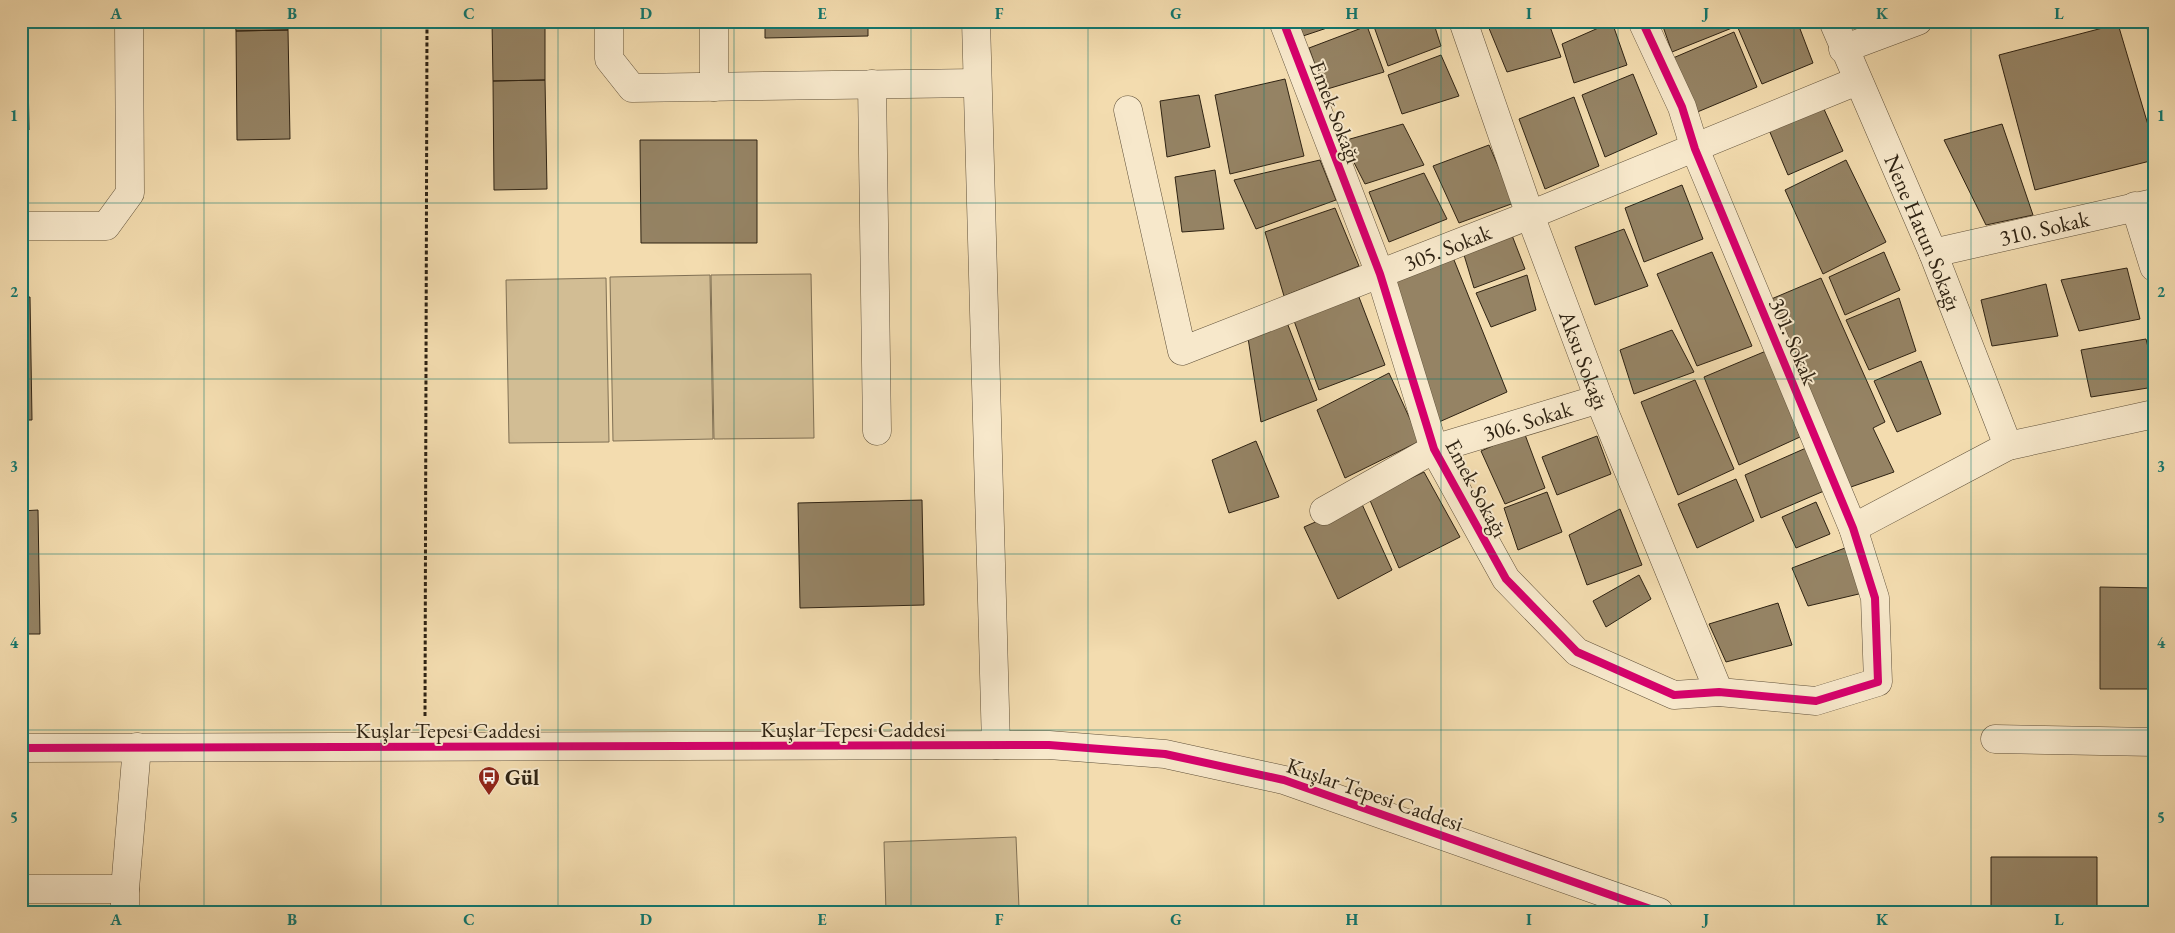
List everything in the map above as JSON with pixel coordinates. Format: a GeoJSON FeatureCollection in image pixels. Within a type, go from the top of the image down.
{"type":"FeatureCollection","features":[{"type":"Feature","properties":{"kind":"street"},"geometry":{"type":"LineString","coordinates":[[21,226],[106,226],[130,193],[129,21]]}},
{"type":"Feature","properties":{"kind":"street"},"geometry":{"type":"LineString","coordinates":[[609,21],[609,59],[632,88],[976,83]]}},
{"type":"Feature","properties":{"kind":"street"},"geometry":{"type":"LineString","coordinates":[[714,21],[714,87]]}},
{"type":"Feature","properties":{"kind":"street"},"geometry":{"type":"LineString","coordinates":[[976,21],[976,83],[996,746]]}},
{"type":"Feature","properties":{"kind":"street","name":"Emek Sokağı"},"geometry":{"type":"LineString","coordinates":[[1283,21],[1380,274],[1434,449],[1506,578],[1577,652],[1674,695],[1719,692],[1816,701],[1878,682]]}},
{"type":"Feature","properties":{"kind":"street","name":"Aksu Sokağı"},"geometry":{"type":"LineString","coordinates":[[1463,21],[1530,215],[1598,399],[1719,692]]}},
{"type":"Feature","properties":{"kind":"street","name":"301. Sokak"},"geometry":{"type":"LineString","coordinates":[[1642,21],[1682,107],[1695,149],[1853,528],[1875,598],[1878,682]]}},
{"type":"Feature","properties":{"kind":"street","name":"Nene Hatun Sokağı"},"geometry":{"type":"LineString","coordinates":[[1832,21],[1933,253],[2008,446]]}},
{"type":"Feature","properties":{"kind":"street"},"geometry":{"type":"LineString","coordinates":[[1843,50],[1918,21]]}},
{"type":"Feature","properties":{"kind":"street","name":"305. Sokak"},"geometry":{"type":"LineString","coordinates":[[1128,110],[1182,351],[1530,215],[1858,81]]}},
{"type":"Feature","properties":{"kind":"street"},"geometry":{"type":"LineString","coordinates":[[872,84],[877,431]]}},
{"type":"Feature","properties":{"kind":"street"},"geometry":{"type":"LineString","coordinates":[[2144,204],[2154,267]]}},
{"type":"Feature","properties":{"kind":"street","name":"310. Sokak"},"geometry":{"type":"LineString","coordinates":[[1933,253],[2144,204]]}},
{"type":"Feature","properties":{"kind":"street","name":"306. Sokak"},"geometry":{"type":"LineString","coordinates":[[1324,511],[1434,449],[1598,399]]}},
{"type":"Feature","properties":{"kind":"street"},"geometry":{"type":"LineString","coordinates":[[1853,528],[2008,446],[2154,414]]}},
{"type":"Feature","properties":{"kind":"street"},"geometry":{"type":"LineString","coordinates":[[1994,739],[2154,742]]}},
{"type":"Feature","properties":{"kind":"street","name":"Kuşlar Tepesi Caddesi"},"geometry":{"type":"LineString","coordinates":[[21,748],[1049,746],[1165,754],[1284,780],[1659,912]]}},
{"type":"Feature","properties":{"kind":"street"},"geometry":{"type":"LineString","coordinates":[[21,889],[125,901],[137,747]]}},
{"type":"Feature","properties":{"kind":"path"},"geometry":{"type":"LineString","coordinates":[[424,748],[427,21]]}},
{"type":"Feature","properties":{"kind":"shaded area"},"geometry":{"type":"Polygon","coordinates":[[[811,274],[814,438],[714,439],[711,275],[811,274]]]}},
{"type":"Feature","properties":{"kind":"shaded area"},"geometry":{"type":"Polygon","coordinates":[[[710,275],[713,439],[613,441],[610,277],[710,275]]]}},
{"type":"Feature","properties":{"kind":"shaded area"},"geometry":{"type":"Polygon","coordinates":[[[606,278],[609,442],[509,443],[506,280],[606,278]]]}},
{"type":"Feature","properties":{"kind":"shaded area"},"geometry":{"type":"Polygon","coordinates":[[[1016,837],[1019,908],[886,912],[884,842],[1016,837]]]}},
{"type":"Feature","properties":{"kind":"building"},"geometry":{"type":"Polygon","coordinates":[[[21,21],[27,21],[29,130],[21,130],[21,21]]]}},
{"type":"Feature","properties":{"kind":"building"},"geometry":{"type":"Polygon","coordinates":[[[235,21],[288,21],[288,30],[236,31],[235,21]]]}},
{"type":"Feature","properties":{"kind":"building"},"geometry":{"type":"Polygon","coordinates":[[[492,21],[545,21],[545,80],[493,81],[492,21]]]}},
{"type":"Feature","properties":{"kind":"building"},"geometry":{"type":"Polygon","coordinates":[[[765,21],[868,21],[868,36],[765,38],[765,21]]]}},
{"type":"Feature","properties":{"kind":"building"},"geometry":{"type":"Polygon","coordinates":[[[1299,21],[1348,21],[1303,36],[1299,21]]]}},
{"type":"Feature","properties":{"kind":"building"},"geometry":{"type":"Polygon","coordinates":[[[1372,21],[1433,21],[1441,46],[1388,66],[1372,21]]]}},
{"type":"Feature","properties":{"kind":"building"},"geometry":{"type":"Polygon","coordinates":[[[1486,21],[1548,21],[1561,57],[1507,72],[1486,21]]]}},
{"type":"Feature","properties":{"kind":"building"},"geometry":{"type":"Polygon","coordinates":[[[1661,21],[1730,21],[1732,28],[1672,52],[1661,21]]]}},
{"type":"Feature","properties":{"kind":"building"},"geometry":{"type":"Polygon","coordinates":[[[1754,21],[1797,21],[1813,63],[1762,84],[1738,28],[1754,21]]]}},
{"type":"Feature","properties":{"kind":"building"},"geometry":{"type":"Polygon","coordinates":[[[2145,21],[2154,21],[2154,53],[2145,21]]]}},
{"type":"Feature","properties":{"kind":"building"},"geometry":{"type":"Polygon","coordinates":[[[1612,22],[1627,65],[1574,83],[1562,44],[1612,22]]]}},
{"type":"Feature","properties":{"kind":"building"},"geometry":{"type":"Polygon","coordinates":[[[2118,24],[2154,145],[2154,160],[2035,190],[1999,55],[2118,24]]]}},
{"type":"Feature","properties":{"kind":"building"},"geometry":{"type":"Polygon","coordinates":[[[1367,26],[1384,72],[1324,90],[1309,48],[1367,26]]]}},
{"type":"Feature","properties":{"kind":"building"},"geometry":{"type":"Polygon","coordinates":[[[288,30],[290,139],[237,140],[236,31],[288,30]]]}},
{"type":"Feature","properties":{"kind":"building"},"geometry":{"type":"Polygon","coordinates":[[[1734,32],[1757,87],[1695,113],[1673,58],[1734,32]]]}},
{"type":"Feature","properties":{"kind":"building"},"geometry":{"type":"Polygon","coordinates":[[[1441,55],[1459,96],[1402,114],[1388,75],[1441,55]]]}},
{"type":"Feature","properties":{"kind":"building"},"geometry":{"type":"Polygon","coordinates":[[[1633,74],[1657,134],[1605,157],[1582,95],[1633,74]]]}},
{"type":"Feature","properties":{"kind":"building"},"geometry":{"type":"Polygon","coordinates":[[[1285,79],[1304,156],[1230,174],[1215,95],[1285,79]]]}},
{"type":"Feature","properties":{"kind":"building"},"geometry":{"type":"Polygon","coordinates":[[[545,80],[547,189],[494,190],[493,81],[545,80]]]}},
{"type":"Feature","properties":{"kind":"building"},"geometry":{"type":"Polygon","coordinates":[[[1199,95],[1210,147],[1167,157],[1160,101],[1199,95]]]}},
{"type":"Feature","properties":{"kind":"building"},"geometry":{"type":"Polygon","coordinates":[[[1574,97],[1599,166],[1545,189],[1519,119],[1574,97]]]}},
{"type":"Feature","properties":{"kind":"building"},"geometry":{"type":"Polygon","coordinates":[[[1823,107],[1843,151],[1788,175],[1769,130],[1823,107]]]}},
{"type":"Feature","properties":{"kind":"building"},"geometry":{"type":"Polygon","coordinates":[[[1403,124],[1424,165],[1365,184],[1343,141],[1403,124]]]}},
{"type":"Feature","properties":{"kind":"building"},"geometry":{"type":"Polygon","coordinates":[[[2002,124],[2033,215],[1986,225],[1944,140],[2002,124]]]}},
{"type":"Feature","properties":{"kind":"building"},"geometry":{"type":"Polygon","coordinates":[[[640,140],[757,140],[757,243],[641,243],[640,140]]]}},
{"type":"Feature","properties":{"kind":"building"},"geometry":{"type":"Polygon","coordinates":[[[1489,145],[1514,203],[1459,223],[1433,166],[1489,145]]]}},
{"type":"Feature","properties":{"kind":"building"},"geometry":{"type":"Polygon","coordinates":[[[1320,160],[1336,200],[1256,229],[1234,180],[1320,160]]]}},
{"type":"Feature","properties":{"kind":"building"},"geometry":{"type":"Polygon","coordinates":[[[1846,160],[1886,242],[1823,274],[1785,190],[1846,160]]]}},
{"type":"Feature","properties":{"kind":"building"},"geometry":{"type":"Polygon","coordinates":[[[1215,170],[1224,229],[1182,232],[1175,177],[1215,170]]]}},
{"type":"Feature","properties":{"kind":"building"},"geometry":{"type":"Polygon","coordinates":[[[1424,173],[1447,219],[1389,242],[1369,192],[1424,173]]]}},
{"type":"Feature","properties":{"kind":"building"},"geometry":{"type":"Polygon","coordinates":[[[1682,185],[1703,239],[1644,262],[1625,208],[1682,185]]]}},
{"type":"Feature","properties":{"kind":"building"},"geometry":{"type":"Polygon","coordinates":[[[1335,208],[1359,266],[1284,296],[1265,232],[1335,208]]]}},
{"type":"Feature","properties":{"kind":"building"},"geometry":{"type":"Polygon","coordinates":[[[1508,225],[1525,269],[1474,288],[1461,245],[1508,225]]]}},
{"type":"Feature","properties":{"kind":"building"},"geometry":{"type":"Polygon","coordinates":[[[1624,229],[1648,286],[1595,305],[1575,247],[1624,229]]]}},
{"type":"Feature","properties":{"kind":"building"},"geometry":{"type":"Polygon","coordinates":[[[1712,252],[1752,346],[1697,366],[1657,274],[1712,252]]]}},
{"type":"Feature","properties":{"kind":"building"},"geometry":{"type":"Polygon","coordinates":[[[1884,252],[1900,290],[1845,315],[1829,277],[1884,252]]]}},
{"type":"Feature","properties":{"kind":"building"},"geometry":{"type":"Polygon","coordinates":[[[1452,255],[1507,392],[1439,422],[1388,278],[1452,255]]]}},
{"type":"Feature","properties":{"kind":"building"},"geometry":{"type":"Polygon","coordinates":[[[2127,268],[2140,319],[2079,331],[2061,280],[2127,268]]]}},
{"type":"Feature","properties":{"kind":"building"},"geometry":{"type":"Polygon","coordinates":[[[1527,275],[1536,310],[1491,327],[1476,293],[1527,275]]]}},
{"type":"Feature","properties":{"kind":"building"},"geometry":{"type":"Polygon","coordinates":[[[1821,278],[1885,422],[1873,428],[1894,472],[1848,488],[1769,300],[1821,278]]]}},
{"type":"Feature","properties":{"kind":"building"},"geometry":{"type":"Polygon","coordinates":[[[2046,284],[2058,336],[1992,346],[1981,300],[2046,284]]]}},
{"type":"Feature","properties":{"kind":"building"},"geometry":{"type":"Polygon","coordinates":[[[1357,292],[1385,365],[1319,390],[1293,318],[1357,292]]]}},
{"type":"Feature","properties":{"kind":"building"},"geometry":{"type":"Polygon","coordinates":[[[21,297],[30,297],[32,420],[21,420],[21,297]]]}},
{"type":"Feature","properties":{"kind":"building"},"geometry":{"type":"Polygon","coordinates":[[[1899,298],[1916,351],[1869,370],[1846,320],[1899,298]]]}},
{"type":"Feature","properties":{"kind":"building"},"geometry":{"type":"Polygon","coordinates":[[[1286,320],[1317,400],[1261,422],[1248,338],[1286,320]]]}},
{"type":"Feature","properties":{"kind":"building"},"geometry":{"type":"Polygon","coordinates":[[[1672,330],[1694,372],[1634,394],[1620,350],[1672,330]]]}},
{"type":"Feature","properties":{"kind":"building"},"geometry":{"type":"Polygon","coordinates":[[[2146,339],[2154,372],[2154,387],[2091,397],[2081,350],[2146,339]]]}},
{"type":"Feature","properties":{"kind":"building"},"geometry":{"type":"Polygon","coordinates":[[[1766,351],[1800,437],[1739,465],[1704,377],[1766,351]]]}},
{"type":"Feature","properties":{"kind":"building"},"geometry":{"type":"Polygon","coordinates":[[[1921,361],[1941,414],[1897,432],[1874,381],[1921,361]]]}},
{"type":"Feature","properties":{"kind":"building"},"geometry":{"type":"Polygon","coordinates":[[[1389,373],[1420,441],[1345,478],[1317,410],[1389,373]]]}},
{"type":"Feature","properties":{"kind":"building"},"geometry":{"type":"Polygon","coordinates":[[[1695,380],[1734,469],[1678,495],[1641,402],[1695,380]]]}},
{"type":"Feature","properties":{"kind":"building"},"geometry":{"type":"Polygon","coordinates":[[[1524,432],[1545,488],[1505,504],[1481,451],[1524,432]]]}},
{"type":"Feature","properties":{"kind":"building"},"geometry":{"type":"Polygon","coordinates":[[[1597,436],[1611,474],[1557,495],[1542,457],[1597,436]]]}},
{"type":"Feature","properties":{"kind":"building"},"geometry":{"type":"Polygon","coordinates":[[[1256,441],[1279,497],[1229,513],[1212,460],[1256,441]]]}},
{"type":"Feature","properties":{"kind":"building"},"geometry":{"type":"Polygon","coordinates":[[[1806,448],[1824,491],[1761,518],[1745,475],[1806,448]]]}},
{"type":"Feature","properties":{"kind":"building"},"geometry":{"type":"Polygon","coordinates":[[[1424,472],[1460,537],[1399,568],[1369,498],[1424,472]]]}},
{"type":"Feature","properties":{"kind":"building"},"geometry":{"type":"Polygon","coordinates":[[[1736,479],[1754,521],[1697,548],[1678,504],[1736,479]]]}},
{"type":"Feature","properties":{"kind":"building"},"geometry":{"type":"Polygon","coordinates":[[[1547,492],[1562,532],[1518,550],[1504,508],[1547,492]]]}},
{"type":"Feature","properties":{"kind":"building"},"geometry":{"type":"Polygon","coordinates":[[[922,500],[924,605],[800,608],[798,503],[922,500]]]}},
{"type":"Feature","properties":{"kind":"building"},"geometry":{"type":"Polygon","coordinates":[[[1361,502],[1392,570],[1338,599],[1304,527],[1361,502]]]}},
{"type":"Feature","properties":{"kind":"building"},"geometry":{"type":"Polygon","coordinates":[[[1816,502],[1830,534],[1796,548],[1782,517],[1816,502]]]}},
{"type":"Feature","properties":{"kind":"building"},"geometry":{"type":"Polygon","coordinates":[[[1620,509],[1642,565],[1587,585],[1569,535],[1620,509]]]}},
{"type":"Feature","properties":{"kind":"building"},"geometry":{"type":"Polygon","coordinates":[[[38,510],[40,634],[21,634],[21,511],[38,510]]]}},
{"type":"Feature","properties":{"kind":"building"},"geometry":{"type":"Polygon","coordinates":[[[1845,548],[1863,593],[1808,606],[1792,568],[1845,548]]]}},
{"type":"Feature","properties":{"kind":"building"},"geometry":{"type":"Polygon","coordinates":[[[1639,575],[1651,599],[1606,627],[1593,601],[1639,575]]]}},
{"type":"Feature","properties":{"kind":"building"},"geometry":{"type":"Polygon","coordinates":[[[2100,587],[2154,588],[2154,689],[2100,689],[2100,587]]]}},
{"type":"Feature","properties":{"kind":"building"},"geometry":{"type":"Polygon","coordinates":[[[1778,603],[1792,645],[1726,662],[1709,624],[1778,603]]]}},
{"type":"Feature","properties":{"kind":"building"},"geometry":{"type":"Polygon","coordinates":[[[1991,857],[2097,857],[2097,912],[1991,912],[1991,857]]]}},
{"type":"Feature","properties":{"kind":"cycle path"},"geometry":{"type":"LineString","coordinates":[[1283,21],[1380,274],[1434,449],[1506,579],[1577,652],[1674,695],[1719,692],[1816,701],[1878,682],[1875,598],[1853,528],[1695,149],[1682,107],[1642,21]]}},
{"type":"Feature","properties":{"kind":"cycle path"},"geometry":{"type":"LineString","coordinates":[[21,748],[1049,745],[1165,754],[1284,780],[1659,912]]}},
{"type":"Feature","properties":{"kind":"place","name":"Gül"},"geometry":{"type":"Point","coordinates":[489,796]}}]}
